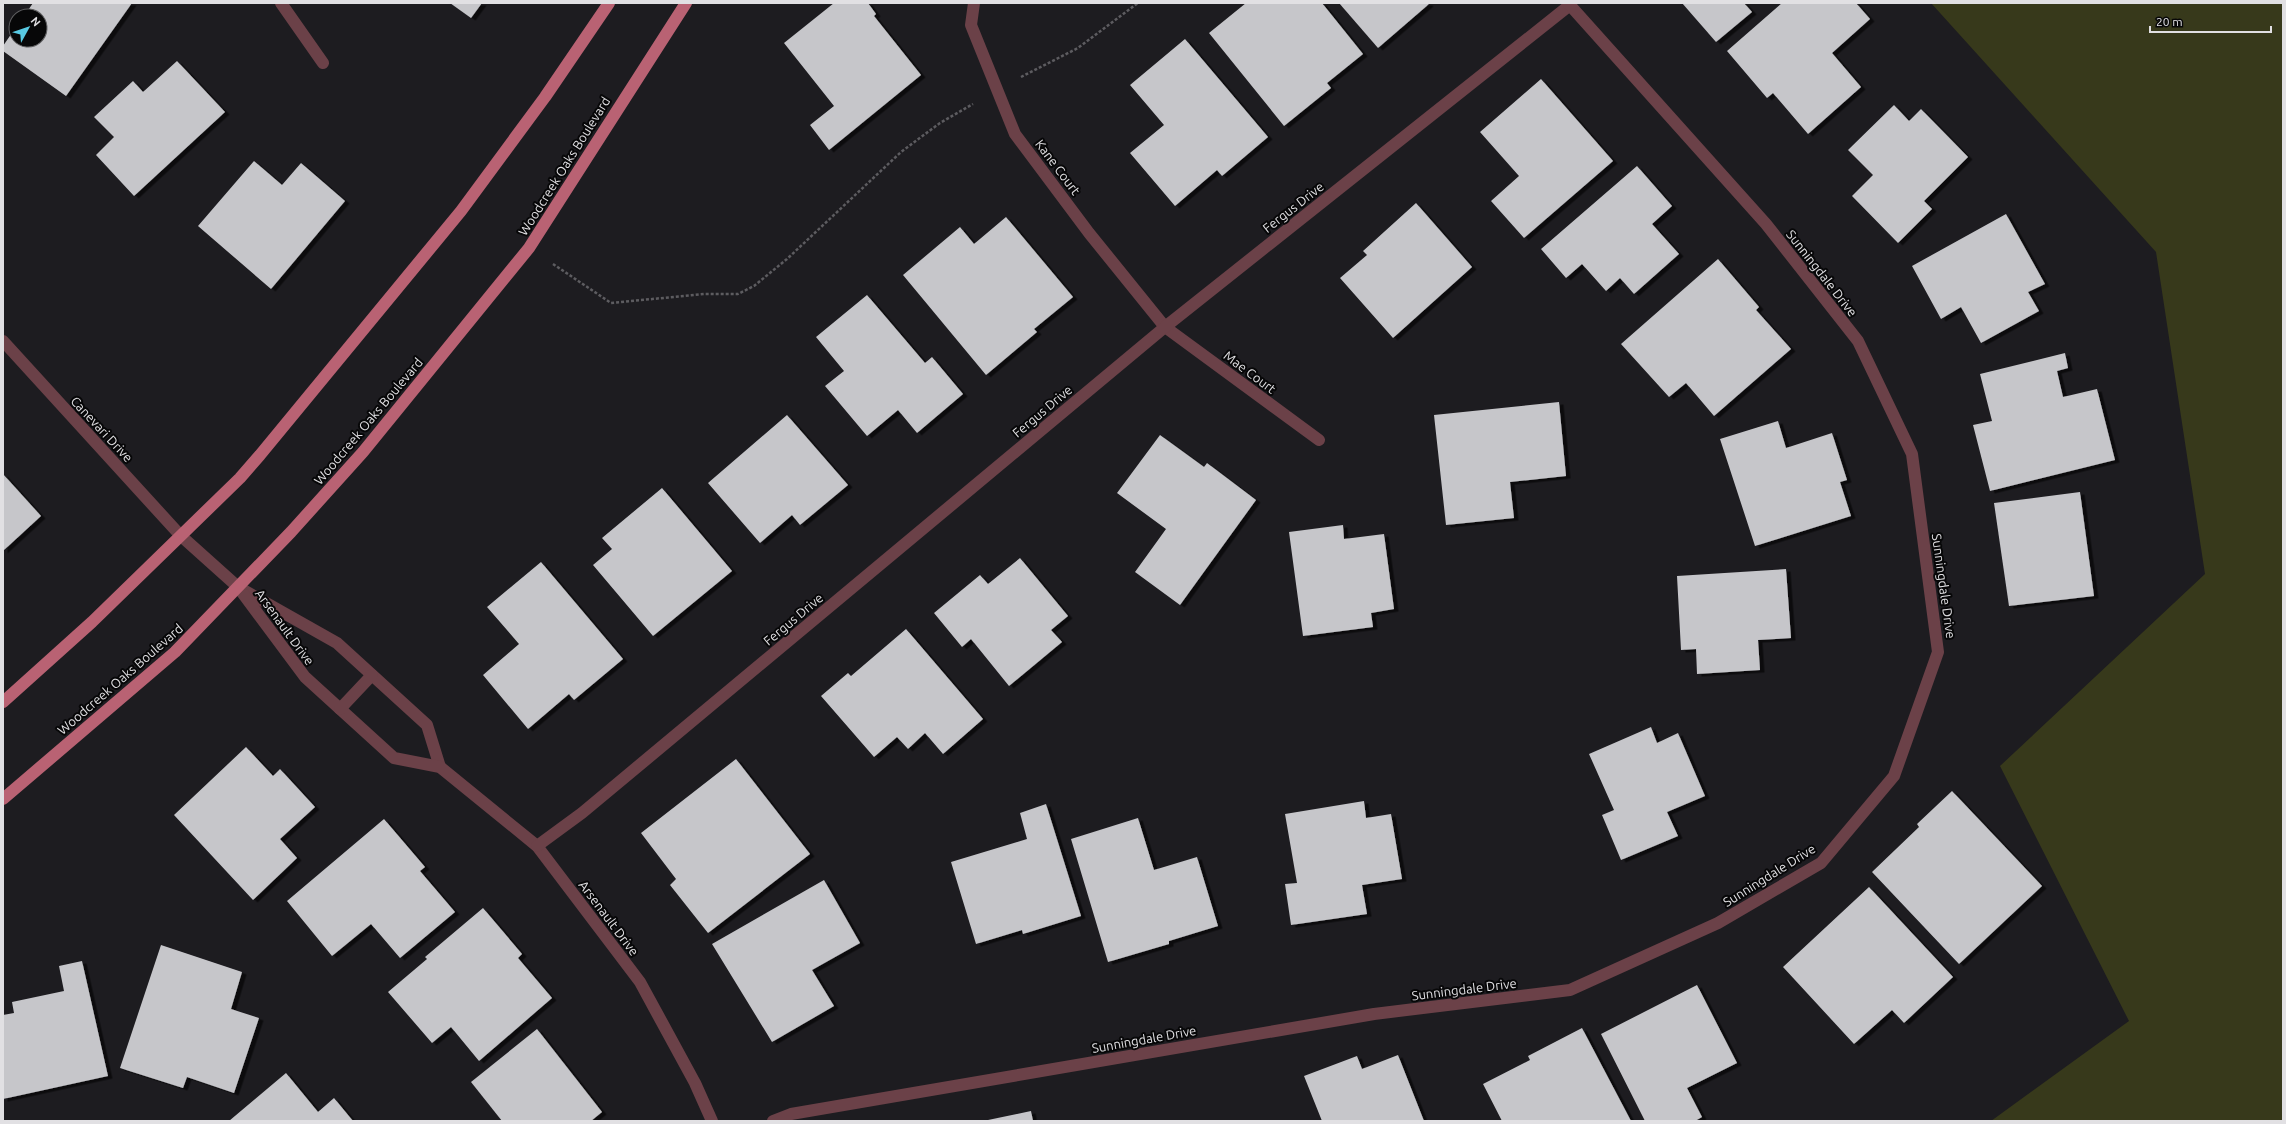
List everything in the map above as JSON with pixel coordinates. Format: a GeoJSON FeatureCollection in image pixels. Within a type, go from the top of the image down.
{"type":"FeatureCollection","features":[{"type":"Feature","properties":{"kind":"main road"},"geometry":{"type":"LineString","coordinates":[[3,702],[92,622],[240,478],[255,461],[461,211],[545,97],[609,3]]}},
{"type":"Feature","properties":{"kind":"main road","name":"Woodcreek Oaks Boulevard"},"geometry":{"type":"LineString","coordinates":[[3,798],[175,652],[238,587],[363,452],[529,248],[686,3]]}},
{"type":"Feature","properties":{"kind":"street"},"geometry":{"type":"LineString","coordinates":[[281,3],[323,63]]}},
{"type":"Feature","properties":{"kind":"street","name":"Kane Court"},"geometry":{"type":"LineString","coordinates":[[974,3],[971,25],[1015,134],[1089,233],[1165,327]]}},
{"type":"Feature","properties":{"kind":"street","name":"Fergus Drive"},"geometry":{"type":"LineString","coordinates":[[537,846],[582,814],[1165,327],[1569,4]]}},
{"type":"Feature","properties":{"kind":"street","name":"Sunningdale Drive"},"geometry":{"type":"LineString","coordinates":[[773,1121],[798,1113],[1374,1014],[1570,990],[1718,923],[1821,862],[1894,776],[1938,652],[1912,454],[1858,341],[1766,224],[1569,4]]}},
{"type":"Feature","properties":{"kind":"street","name":"Mae Court"},"geometry":{"type":"LineString","coordinates":[[1165,327],[1319,440]]}},
{"type":"Feature","properties":{"kind":"street","name":"Canevari Drive"},"geometry":{"type":"LineString","coordinates":[[3,341],[180,535],[238,587]]}},
{"type":"Feature","properties":{"kind":"street","name":"Arsenault Drive"},"geometry":{"type":"LineString","coordinates":[[238,587],[337,643],[427,726],[440,767]]}},
{"type":"Feature","properties":{"kind":"street","name":"Arsenault Drive"},"geometry":{"type":"LineString","coordinates":[[238,587],[305,677],[394,758],[440,767],[537,846],[640,982],[695,1083],[712,1121]]}},
{"type":"Feature","properties":{"kind":"street"},"geometry":{"type":"LineString","coordinates":[[340,709],[372,675]]}},
{"type":"Feature","properties":{"kind":"path"},"geometry":{"type":"LineString","coordinates":[[529,248],[611,303],[704,294],[738,294],[754,286],[787,259],[901,152],[940,123],[997,89],[1078,48],[1138,3]]}},
{"type":"Feature","properties":{"kind":"green space"},"geometry":{"type":"Polygon","coordinates":[[[1931,3],[2283,3],[2283,1121],[1991,1121],[2129,1021],[2000,766],[2205,574],[2156,252],[1931,3]]]}},
{"type":"Feature","properties":{"kind":"building"},"geometry":{"type":"Polygon","coordinates":[[[33,3],[132,3],[66,96],[3,51],[3,46],[8,39],[8,48],[48,48],[48,8],[30,8],[33,3]]]}},
{"type":"Feature","properties":{"kind":"building"},"geometry":{"type":"Polygon","coordinates":[[[450,3],[482,3],[471,18],[450,3]]]}},
{"type":"Feature","properties":{"kind":"building"},"geometry":{"type":"Polygon","coordinates":[[[834,3],[868,3],[876,14],[874,16],[921,75],[829,150],[810,125],[834,106],[784,43],[834,3]]]}},
{"type":"Feature","properties":{"kind":"building"},"geometry":{"type":"Polygon","coordinates":[[[1246,3],[1322,3],[1363,54],[1327,83],[1331,88],[1284,126],[1209,33],[1246,3]]]}},
{"type":"Feature","properties":{"kind":"building"},"geometry":{"type":"Polygon","coordinates":[[[1339,3],[1428,3],[1429,4],[1378,48],[1339,3]]]}},
{"type":"Feature","properties":{"kind":"building"},"geometry":{"type":"Polygon","coordinates":[[[1682,3],[1744,3],[1752,12],[1716,42],[1682,3]]]}},
{"type":"Feature","properties":{"kind":"building"},"geometry":{"type":"Polygon","coordinates":[[[1782,3],[1856,3],[1870,19],[1832,53],[1861,87],[1808,134],[1773,93],[1767,98],[1727,51],[1782,3]]]}},
{"type":"Feature","properties":{"kind":"building"},"geometry":{"type":"Polygon","coordinates":[[[1185,39],[1268,137],[1222,176],[1217,170],[1175,206],[1130,153],[1164,125],[1130,85],[1185,39]]]}},
{"type":"Feature","properties":{"kind":"building"},"geometry":{"type":"Polygon","coordinates":[[[177,61],[225,112],[134,196],[96,155],[114,137],[94,117],[133,81],[143,92],[177,61]]]}},
{"type":"Feature","properties":{"kind":"building"},"geometry":{"type":"Polygon","coordinates":[[[1541,79],[1613,161],[1524,238],[1491,201],[1519,176],[1480,132],[1541,79]]]}},
{"type":"Feature","properties":{"kind":"building"},"geometry":{"type":"Polygon","coordinates":[[[1894,105],[1909,121],[1921,109],[1968,157],[1924,201],[1932,209],[1898,243],[1852,196],[1873,175],[1848,150],[1894,105]]]}},
{"type":"Feature","properties":{"kind":"building"},"geometry":{"type":"Polygon","coordinates":[[[254,161],[282,185],[301,163],[345,201],[271,289],[198,226],[254,161]]]}},
{"type":"Feature","properties":{"kind":"building"},"geometry":{"type":"Polygon","coordinates":[[[1637,166],[1672,206],[1652,224],[1679,254],[1634,294],[1620,278],[1606,291],[1582,264],[1566,278],[1541,249],[1637,166]]]}},
{"type":"Feature","properties":{"kind":"building"},"geometry":{"type":"Polygon","coordinates":[[[1416,203],[1472,267],[1393,338],[1340,278],[1367,255],[1363,251],[1416,203]]]}},
{"type":"Feature","properties":{"kind":"building"},"geometry":{"type":"Polygon","coordinates":[[[2006,214],[2045,284],[2028,292],[2039,311],[1981,343],[1961,307],[1941,319],[1912,266],[2006,214]]]}},
{"type":"Feature","properties":{"kind":"building"},"geometry":{"type":"Polygon","coordinates":[[[1006,217],[1073,297],[1034,329],[1037,332],[986,375],[903,275],[960,227],[974,244],[1006,217]]]}},
{"type":"Feature","properties":{"kind":"building"},"geometry":{"type":"Polygon","coordinates":[[[1718,259],[1759,307],[1756,310],[1791,349],[1714,416],[1686,383],[1669,397],[1621,344],[1718,259]]]}},
{"type":"Feature","properties":{"kind":"building"},"geometry":{"type":"Polygon","coordinates":[[[867,295],[925,363],[932,357],[963,394],[917,433],[898,410],[867,436],[825,386],[844,371],[816,337],[867,295]]]}},
{"type":"Feature","properties":{"kind":"building"},"geometry":{"type":"Polygon","coordinates":[[[2065,353],[2068,368],[2057,371],[2063,397],[2097,389],[2115,460],[1990,491],[1973,425],[1992,421],[1980,374],[2065,353]]]}},
{"type":"Feature","properties":{"kind":"building"},"geometry":{"type":"Polygon","coordinates":[[[1559,402],[1566,476],[1510,482],[1514,518],[1446,525],[1434,415],[1559,402]]]}},
{"type":"Feature","properties":{"kind":"building"},"geometry":{"type":"Polygon","coordinates":[[[787,415],[848,485],[800,525],[792,515],[760,543],[708,483],[787,415]]]}},
{"type":"Feature","properties":{"kind":"building"},"geometry":{"type":"Polygon","coordinates":[[[1778,421],[1786,448],[1832,433],[1847,480],[1840,482],[1851,516],[1755,546],[1720,439],[1778,421]]]}},
{"type":"Feature","properties":{"kind":"building"},"geometry":{"type":"Polygon","coordinates":[[[1160,435],[1204,467],[1207,463],[1256,500],[1180,605],[1135,572],[1166,529],[1117,493],[1160,435]]]}},
{"type":"Feature","properties":{"kind":"building"},"geometry":{"type":"Polygon","coordinates":[[[3,474],[41,516],[3,551],[3,474]]]}},
{"type":"Feature","properties":{"kind":"building"},"geometry":{"type":"Polygon","coordinates":[[[662,488],[732,571],[653,636],[593,565],[612,549],[602,538],[662,488]]]}},
{"type":"Feature","properties":{"kind":"building"},"geometry":{"type":"Polygon","coordinates":[[[2080,492],[2094,596],[2009,606],[1994,503],[2080,492]]]}},
{"type":"Feature","properties":{"kind":"building"},"geometry":{"type":"Polygon","coordinates":[[[1343,525],[1344,539],[1384,534],[1394,609],[1371,613],[1373,627],[1303,636],[1289,532],[1343,525]]]}},
{"type":"Feature","properties":{"kind":"building"},"geometry":{"type":"Polygon","coordinates":[[[1020,558],[1068,616],[1051,630],[1062,642],[1009,686],[971,639],[962,647],[934,613],[980,575],[988,584],[1020,558]]]}},
{"type":"Feature","properties":{"kind":"building"},"geometry":{"type":"Polygon","coordinates":[[[541,562],[623,659],[574,700],[569,694],[528,729],[483,675],[519,644],[487,607],[541,562]]]}},
{"type":"Feature","properties":{"kind":"building"},"geometry":{"type":"Polygon","coordinates":[[[1786,569],[1791,638],[1758,640],[1760,670],[1697,674],[1696,649],[1681,650],[1677,576],[1786,569]]]}},
{"type":"Feature","properties":{"kind":"building"},"geometry":{"type":"Polygon","coordinates":[[[906,629],[983,719],[943,754],[925,733],[908,749],[897,737],[874,757],[821,696],[848,673],[851,676],[906,629]]]}},
{"type":"Feature","properties":{"kind":"building"},"geometry":{"type":"Polygon","coordinates":[[[1651,727],[1657,743],[1678,733],[1705,796],[1667,812],[1678,836],[1621,860],[1602,815],[1614,810],[1589,754],[1651,727]]]}},
{"type":"Feature","properties":{"kind":"building"},"geometry":{"type":"Polygon","coordinates":[[[246,747],[273,776],[280,769],[315,807],[280,839],[297,858],[253,900],[174,815],[246,747]]]}},
{"type":"Feature","properties":{"kind":"building"},"geometry":{"type":"Polygon","coordinates":[[[736,759],[810,854],[708,933],[670,885],[676,879],[641,833],[736,759]]]}},
{"type":"Feature","properties":{"kind":"building"},"geometry":{"type":"Polygon","coordinates":[[[1952,791],[2042,886],[1959,964],[1872,872],[1919,827],[1917,824],[1952,791]]]}},
{"type":"Feature","properties":{"kind":"building"},"geometry":{"type":"Polygon","coordinates":[[[1364,801],[1366,818],[1391,814],[1402,879],[1362,885],[1367,914],[1291,925],[1285,884],[1297,883],[1285,814],[1364,801]]]}},
{"type":"Feature","properties":{"kind":"building"},"geometry":{"type":"Polygon","coordinates":[[[1046,804],[1081,916],[1023,934],[1022,930],[976,944],[951,862],[1027,839],[1020,813],[1046,804]]]}},
{"type":"Feature","properties":{"kind":"building"},"geometry":{"type":"Polygon","coordinates":[[[1138,818],[1154,870],[1197,857],[1218,926],[1169,941],[1169,944],[1108,962],[1071,839],[1138,818]]]}},
{"type":"Feature","properties":{"kind":"building"},"geometry":{"type":"Polygon","coordinates":[[[384,819],[425,867],[420,871],[455,912],[400,958],[371,924],[332,956],[287,901],[384,819]]]}},
{"type":"Feature","properties":{"kind":"building"},"geometry":{"type":"Polygon","coordinates":[[[824,880],[860,943],[812,970],[834,1006],[772,1042],[712,944],[824,880]]]}},
{"type":"Feature","properties":{"kind":"building"},"geometry":{"type":"Polygon","coordinates":[[[1869,887],[1953,977],[1904,1023],[1892,1010],[1854,1044],[1783,967],[1869,887]]]}},
{"type":"Feature","properties":{"kind":"building"},"geometry":{"type":"Polygon","coordinates":[[[483,908],[522,954],[518,958],[552,998],[479,1061],[451,1027],[432,1043],[388,992],[427,959],[425,957],[483,908]]]}},
{"type":"Feature","properties":{"kind":"building"},"geometry":{"type":"Polygon","coordinates":[[[161,945],[242,972],[231,1009],[259,1018],[234,1093],[187,1077],[183,1088],[120,1068],[161,945]]]}},
{"type":"Feature","properties":{"kind":"building"},"geometry":{"type":"Polygon","coordinates":[[[82,961],[108,1076],[3,1099],[3,1015],[14,1013],[12,1002],[64,991],[59,966],[82,961]]]}},
{"type":"Feature","properties":{"kind":"building"},"geometry":{"type":"Polygon","coordinates":[[[1697,985],[1737,1063],[1687,1088],[1702,1117],[1695,1121],[1645,1121],[1601,1034],[1697,985]]]}},
{"type":"Feature","properties":{"kind":"building"},"geometry":{"type":"Polygon","coordinates":[[[1582,1028],[1631,1121],[1502,1121],[1483,1084],[1530,1060],[1528,1056],[1582,1028]]]}},
{"type":"Feature","properties":{"kind":"building"},"geometry":{"type":"Polygon","coordinates":[[[537,1029],[602,1112],[591,1121],[502,1121],[471,1082],[537,1029]]]}},
{"type":"Feature","properties":{"kind":"building"},"geometry":{"type":"Polygon","coordinates":[[[1398,1055],[1424,1121],[1322,1121],[1304,1076],[1357,1056],[1362,1069],[1398,1055]]]}},
{"type":"Feature","properties":{"kind":"building"},"geometry":{"type":"Polygon","coordinates":[[[286,1073],[318,1112],[334,1098],[353,1121],[229,1121],[286,1073]]]}},
{"type":"Feature","properties":{"kind":"building"},"geometry":{"type":"Polygon","coordinates":[[[1031,1111],[1033,1121],[988,1120],[1031,1111]]]}}]}
